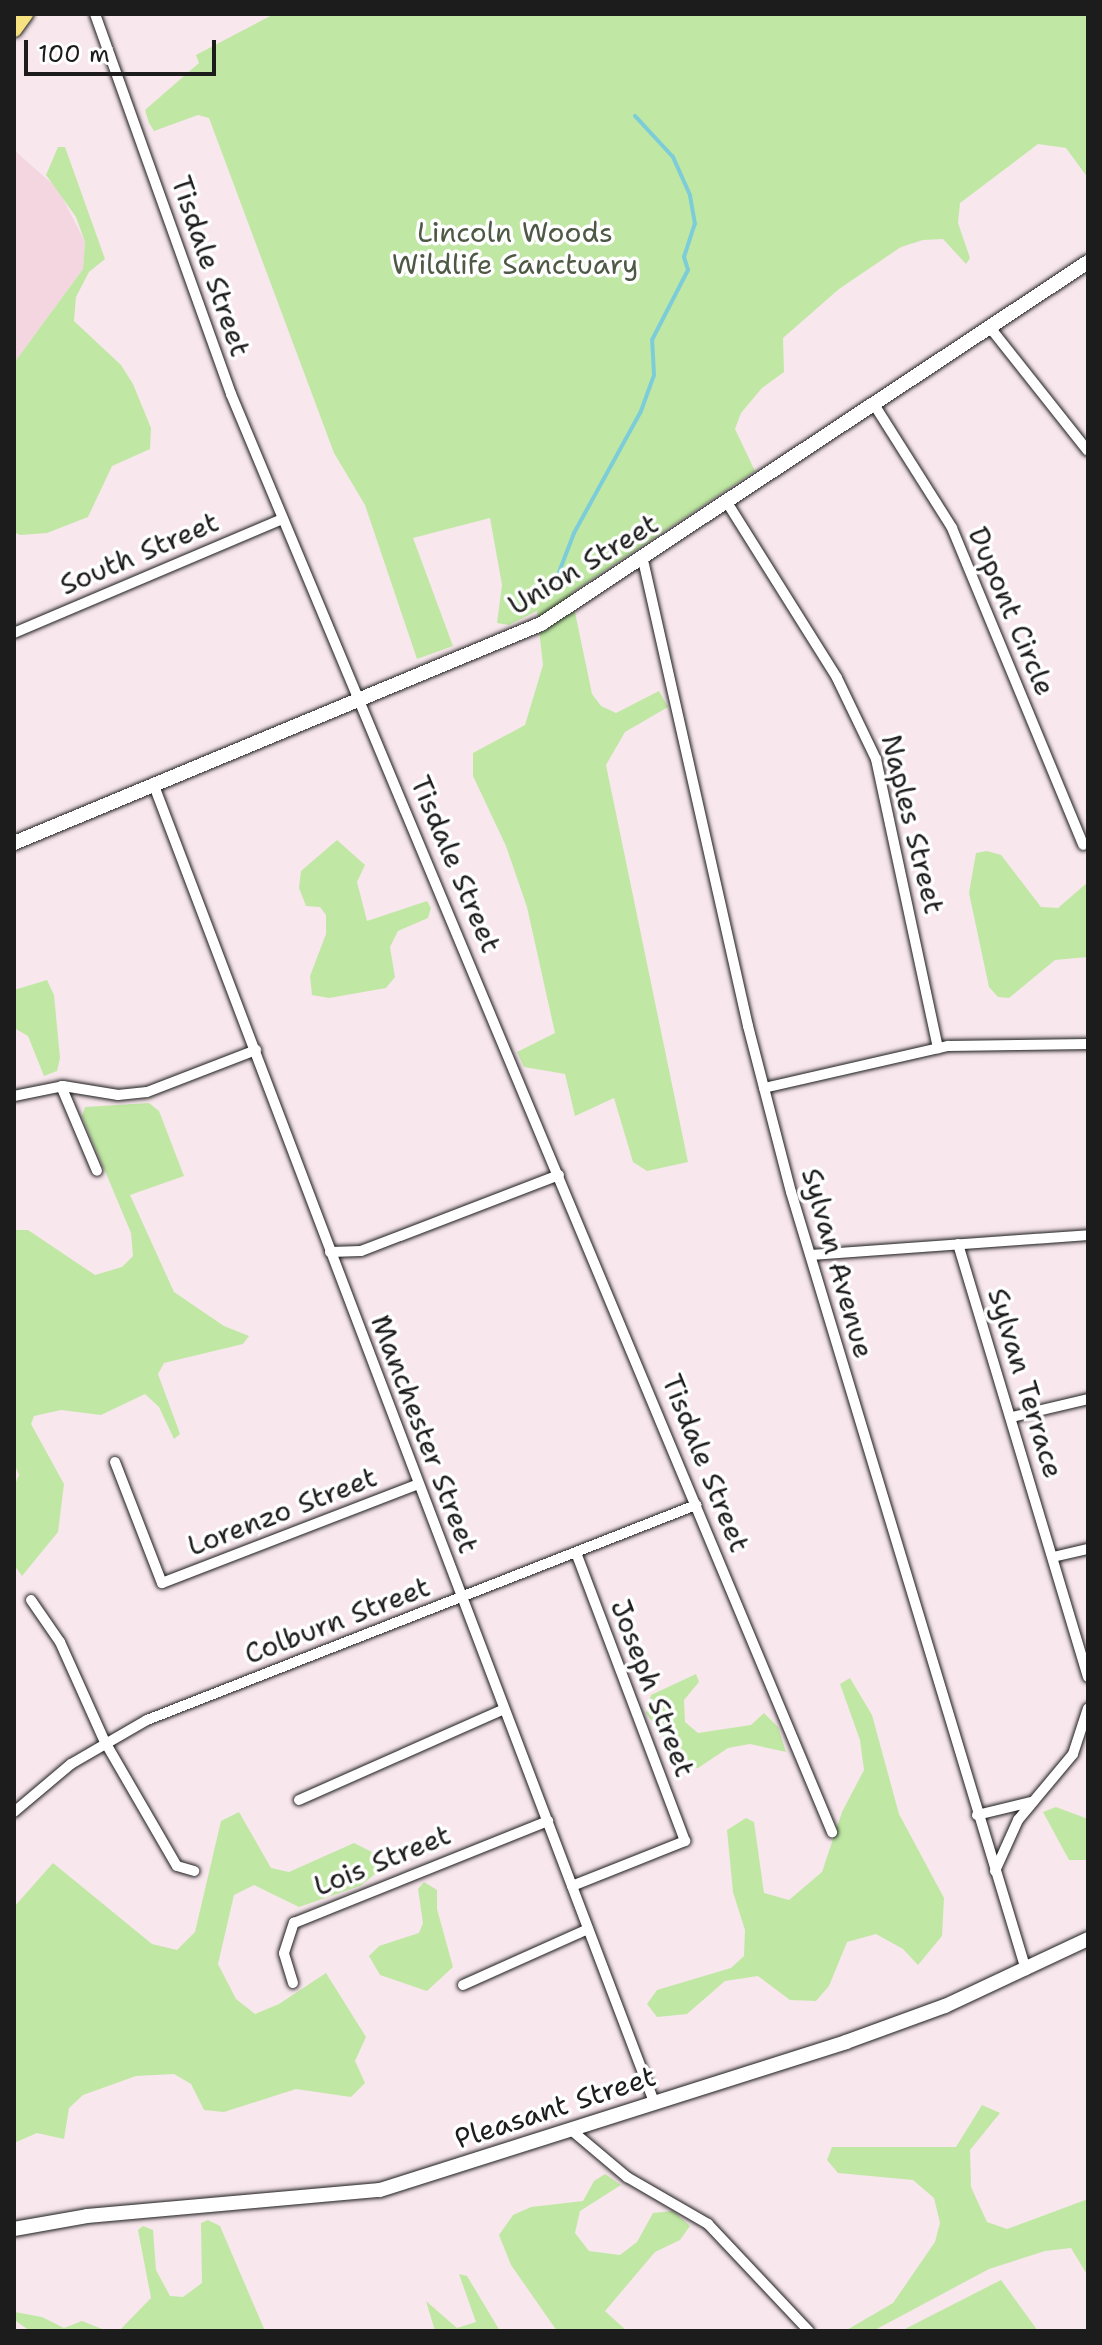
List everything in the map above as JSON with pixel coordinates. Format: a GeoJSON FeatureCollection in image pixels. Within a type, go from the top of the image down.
{"type":"FeatureCollection","features":[{"type":"Feature","properties":{"kind":"main road"},"geometry":{"type":"LineString","coordinates":[[14,29],[25,14]]}},
{"type":"Feature","properties":{"kind":"main road","name":"Union Street"},"geometry":{"type":"LineString","coordinates":[[14,843],[541,624],[992,330],[1088,262]]}},
{"type":"Feature","properties":{"kind":"main road","name":"Pleasant Street"},"geometry":{"type":"LineString","coordinates":[[14,2229],[87,2216],[380,2190],[846,2042],[1026,1970],[1088,1939]]}},
{"type":"Feature","properties":{"kind":"street","name":"Tisdale Street"},"geometry":{"type":"LineString","coordinates":[[95,14],[202,318],[283,519],[832,1832]]}},
{"type":"Feature","properties":{"kind":"street"},"geometry":{"type":"LineString","coordinates":[[992,330],[1088,451]]}},
{"type":"Feature","properties":{"kind":"street","name":"Dupont Circle"},"geometry":{"type":"LineString","coordinates":[[875,406],[952,528],[1083,845]]}},
{"type":"Feature","properties":{"kind":"street","name":"Naples Street"},"geometry":{"type":"LineString","coordinates":[[728,504],[837,678],[876,759],[938,1048]]}},
{"type":"Feature","properties":{"kind":"street","name":"South Street"},"geometry":{"type":"LineString","coordinates":[[14,633],[283,519]]}},
{"type":"Feature","properties":{"kind":"street","name":"Sylvan Avenue"},"geometry":{"type":"LineString","coordinates":[[643,560],[764,1088],[977,1815],[1026,1970]]}},
{"type":"Feature","properties":{"kind":"street","name":"Manchester Street"},"geometry":{"type":"LineString","coordinates":[[153,783],[654,2102]]}},
{"type":"Feature","properties":{"kind":"street"},"geometry":{"type":"LineString","coordinates":[[764,1088],[938,1048],[1088,1044]]}},
{"type":"Feature","properties":{"kind":"street"},"geometry":{"type":"LineString","coordinates":[[14,1096],[61,1086],[118,1095],[147,1092],[256,1050]]}},
{"type":"Feature","properties":{"kind":"street"},"geometry":{"type":"LineString","coordinates":[[61,1086],[97,1171]]}},
{"type":"Feature","properties":{"kind":"street"},"geometry":{"type":"LineString","coordinates":[[330,1252],[361,1251],[559,1175]]}},
{"type":"Feature","properties":{"kind":"street"},"geometry":{"type":"LineString","coordinates":[[811,1255],[1088,1235]]}},
{"type":"Feature","properties":{"kind":"street","name":"Sylvan Terrace"},"geometry":{"type":"LineString","coordinates":[[958,1244],[1088,1677]]}},
{"type":"Feature","properties":{"kind":"street"},"geometry":{"type":"LineString","coordinates":[[1012,1417],[1088,1399]]}},
{"type":"Feature","properties":{"kind":"street","name":"Lorenzo Street"},"geometry":{"type":"LineString","coordinates":[[115,1462],[162,1583],[418,1484]]}},
{"type":"Feature","properties":{"kind":"street","name":"Colburn Street"},"geometry":{"type":"LineString","coordinates":[[14,1812],[105,1742],[187,1703],[696,1505]]}},
{"type":"Feature","properties":{"kind":"street"},"geometry":{"type":"LineString","coordinates":[[1053,1557],[1088,1549]]}},
{"type":"Feature","properties":{"kind":"street","name":"Joseph Street"},"geometry":{"type":"LineString","coordinates":[[572,1886],[685,1841],[576,1553]]}},
{"type":"Feature","properties":{"kind":"street"},"geometry":{"type":"LineString","coordinates":[[31,1600],[60,1642],[105,1742],[177,1866],[194,1871]]}},
{"type":"Feature","properties":{"kind":"street"},"geometry":{"type":"LineString","coordinates":[[995,1873],[1005,1843],[1033,1801],[1073,1754],[1088,1708]]}},
{"type":"Feature","properties":{"kind":"street"},"geometry":{"type":"LineString","coordinates":[[299,1800],[504,1709]]}},
{"type":"Feature","properties":{"kind":"street"},"geometry":{"type":"LineString","coordinates":[[977,1815],[1033,1801]]}},
{"type":"Feature","properties":{"kind":"street","name":"Lois Street"},"geometry":{"type":"LineString","coordinates":[[293,1983],[284,1953],[294,1923],[548,1821]]}},
{"type":"Feature","properties":{"kind":"street"},"geometry":{"type":"LineString","coordinates":[[463,1985],[588,1929]]}},
{"type":"Feature","properties":{"kind":"street"},"geometry":{"type":"LineString","coordinates":[[570,2129],[627,2177],[708,2224],[809,2331]]}},
{"type":"Feature","properties":{"kind":"shaded area"},"geometry":{"type":"Polygon","coordinates":[[[14,150],[58,189],[85,242],[83,269],[14,363],[14,150]]]}},
{"type":"Feature","properties":{"kind":"green space","name":"Lincoln Woods Wildlife Sanctuary"},"geometry":{"type":"Polygon","coordinates":[[[274,14],[1088,14],[1088,178],[1066,148],[1038,144],[960,203],[958,223],[970,258],[966,264],[943,239],[923,240],[901,247],[839,289],[783,338],[784,372],[762,388],[741,413],[735,429],[755,471],[571,593],[592,694],[601,706],[616,713],[659,691],[668,707],[625,732],[606,765],[688,1162],[647,1171],[633,1162],[614,1098],[575,1116],[565,1074],[524,1067],[517,1052],[555,1033],[527,907],[506,846],[473,776],[473,753],[525,725],[543,665],[537,611],[509,625],[497,623],[502,585],[490,518],[413,538],[453,646],[417,659],[365,505],[334,453],[209,118],[198,115],[154,131],[149,123],[145,110],[199,63],[196,55],[274,14]]]}},
{"type":"Feature","properties":{"kind":"green space"},"geometry":{"type":"Polygon","coordinates":[[[58,147],[65,147],[105,259],[89,272],[76,297],[74,321],[121,365],[133,384],[151,428],[150,449],[112,466],[88,517],[47,533],[20,535],[14,532],[14,363],[83,269],[85,242],[76,217],[46,175],[58,147]]]}},
{"type":"Feature","properties":{"kind":"green space"},"geometry":{"type":"Polygon","coordinates":[[[337,840],[365,865],[357,882],[367,921],[427,901],[431,908],[428,918],[398,931],[390,947],[395,977],[386,988],[329,998],[312,995],[310,976],[326,934],[326,915],[320,907],[306,906],[299,888],[301,871],[337,840]]]}},
{"type":"Feature","properties":{"kind":"green space"},"geometry":{"type":"Polygon","coordinates":[[[987,851],[1001,855],[1041,907],[1058,908],[1088,882],[1088,957],[1055,960],[1009,998],[998,997],[989,987],[969,893],[976,853],[987,851]]]}},
{"type":"Feature","properties":{"kind":"green space"},"geometry":{"type":"Polygon","coordinates":[[[47,980],[54,995],[60,1058],[57,1071],[44,1076],[28,1036],[14,1028],[14,990],[47,980]]]}},
{"type":"Feature","properties":{"kind":"green space"},"geometry":{"type":"Polygon","coordinates":[[[149,1103],[159,1111],[184,1176],[130,1195],[174,1292],[224,1326],[249,1336],[243,1344],[164,1363],[158,1374],[180,1434],[174,1439],[159,1407],[145,1394],[101,1415],[61,1410],[34,1416],[31,1424],[64,1484],[58,1532],[22,1576],[14,1565],[14,1486],[19,1475],[14,1463],[14,1230],[28,1230],[95,1275],[122,1267],[133,1256],[131,1233],[82,1116],[85,1107],[149,1103]]]}},
{"type":"Feature","properties":{"kind":"green space"},"geometry":{"type":"Polygon","coordinates":[[[696,1674],[699,1682],[684,1700],[685,1722],[698,1733],[751,1725],[764,1713],[778,1727],[786,1752],[750,1744],[728,1748],[698,1768],[685,1767],[646,1713],[651,1695],[696,1674]]]}},
{"type":"Feature","properties":{"kind":"green space"},"geometry":{"type":"Polygon","coordinates":[[[850,1678],[872,1715],[899,1814],[944,1898],[942,1936],[918,1965],[903,1949],[876,1934],[847,1942],[829,1986],[816,2001],[790,2000],[758,1976],[725,1981],[687,2014],[657,2017],[647,2004],[657,1990],[731,1968],[744,1956],[745,1930],[733,1892],[727,1830],[746,1818],[754,1822],[764,1893],[789,1900],[822,1872],[842,1812],[864,1770],[860,1740],[840,1684],[850,1678]]]}},
{"type":"Feature","properties":{"kind":"green space"},"geometry":{"type":"Polygon","coordinates":[[[1056,1807],[1088,1819],[1088,1860],[1069,1860],[1043,1812],[1056,1807]]]}},
{"type":"Feature","properties":{"kind":"green space"},"geometry":{"type":"Polygon","coordinates":[[[239,1812],[271,1868],[289,1872],[354,1843],[376,1854],[379,1871],[360,1886],[299,1907],[254,1885],[234,1895],[218,1964],[236,1999],[255,2014],[279,2004],[326,1973],[366,2037],[355,2061],[365,2083],[351,2097],[296,2089],[224,2112],[204,2110],[191,2084],[174,2074],[136,2076],[83,2095],[69,2108],[64,2139],[37,2133],[14,2143],[14,1907],[53,1863],[152,1944],[177,1950],[195,1932],[221,1821],[239,1812]]]}},
{"type":"Feature","properties":{"kind":"green space"},"geometry":{"type":"Polygon","coordinates":[[[424,1882],[437,1890],[437,1909],[453,1967],[427,1991],[380,1975],[369,1956],[379,1946],[419,1933],[423,1923],[418,1889],[424,1882]]]}},
{"type":"Feature","properties":{"kind":"green space"},"geometry":{"type":"Polygon","coordinates":[[[982,2105],[1000,2113],[970,2150],[971,2187],[987,2222],[1007,2229],[1088,2199],[1088,2276],[1071,2248],[1045,2251],[989,2269],[873,2331],[845,2331],[893,2303],[935,2242],[940,2223],[934,2198],[913,2180],[838,2173],[827,2160],[832,2147],[956,2147],[982,2105]]]}},
{"type":"Feature","properties":{"kind":"green space"},"geometry":{"type":"Polygon","coordinates":[[[605,2174],[621,2185],[580,2211],[575,2233],[589,2251],[620,2255],[637,2242],[653,2213],[673,2211],[690,2226],[680,2240],[655,2252],[605,2311],[627,2331],[557,2331],[511,2265],[499,2235],[513,2215],[531,2207],[583,2201],[594,2181],[605,2174]]]}},
{"type":"Feature","properties":{"kind":"green space"},"geometry":{"type":"Polygon","coordinates":[[[208,2220],[220,2226],[265,2331],[119,2331],[151,2298],[138,2230],[143,2226],[153,2230],[156,2270],[170,2296],[183,2297],[202,2283],[201,2223],[208,2220]]]}},
{"type":"Feature","properties":{"kind":"green space"},"geometry":{"type":"Polygon","coordinates":[[[459,2274],[467,2276],[500,2331],[435,2331],[426,2301],[457,2328],[476,2322],[459,2274]]]}},
{"type":"Feature","properties":{"kind":"green space"},"geometry":{"type":"Polygon","coordinates":[[[1001,2280],[1038,2331],[901,2331],[1001,2280]]]}},
{"type":"Feature","properties":{"kind":"green space"},"geometry":{"type":"Polygon","coordinates":[[[15,2312],[42,2317],[64,2328],[82,2321],[107,2331],[30,2331],[16,2321],[15,2312]]]}},
{"type":"Feature","properties":{"kind":"waterway"},"geometry":{"type":"LineString","coordinates":[[551,593],[574,533],[641,411],[654,375],[652,340],[688,270],[684,257],[695,224],[690,195],[673,157],[635,116]]}}]}
